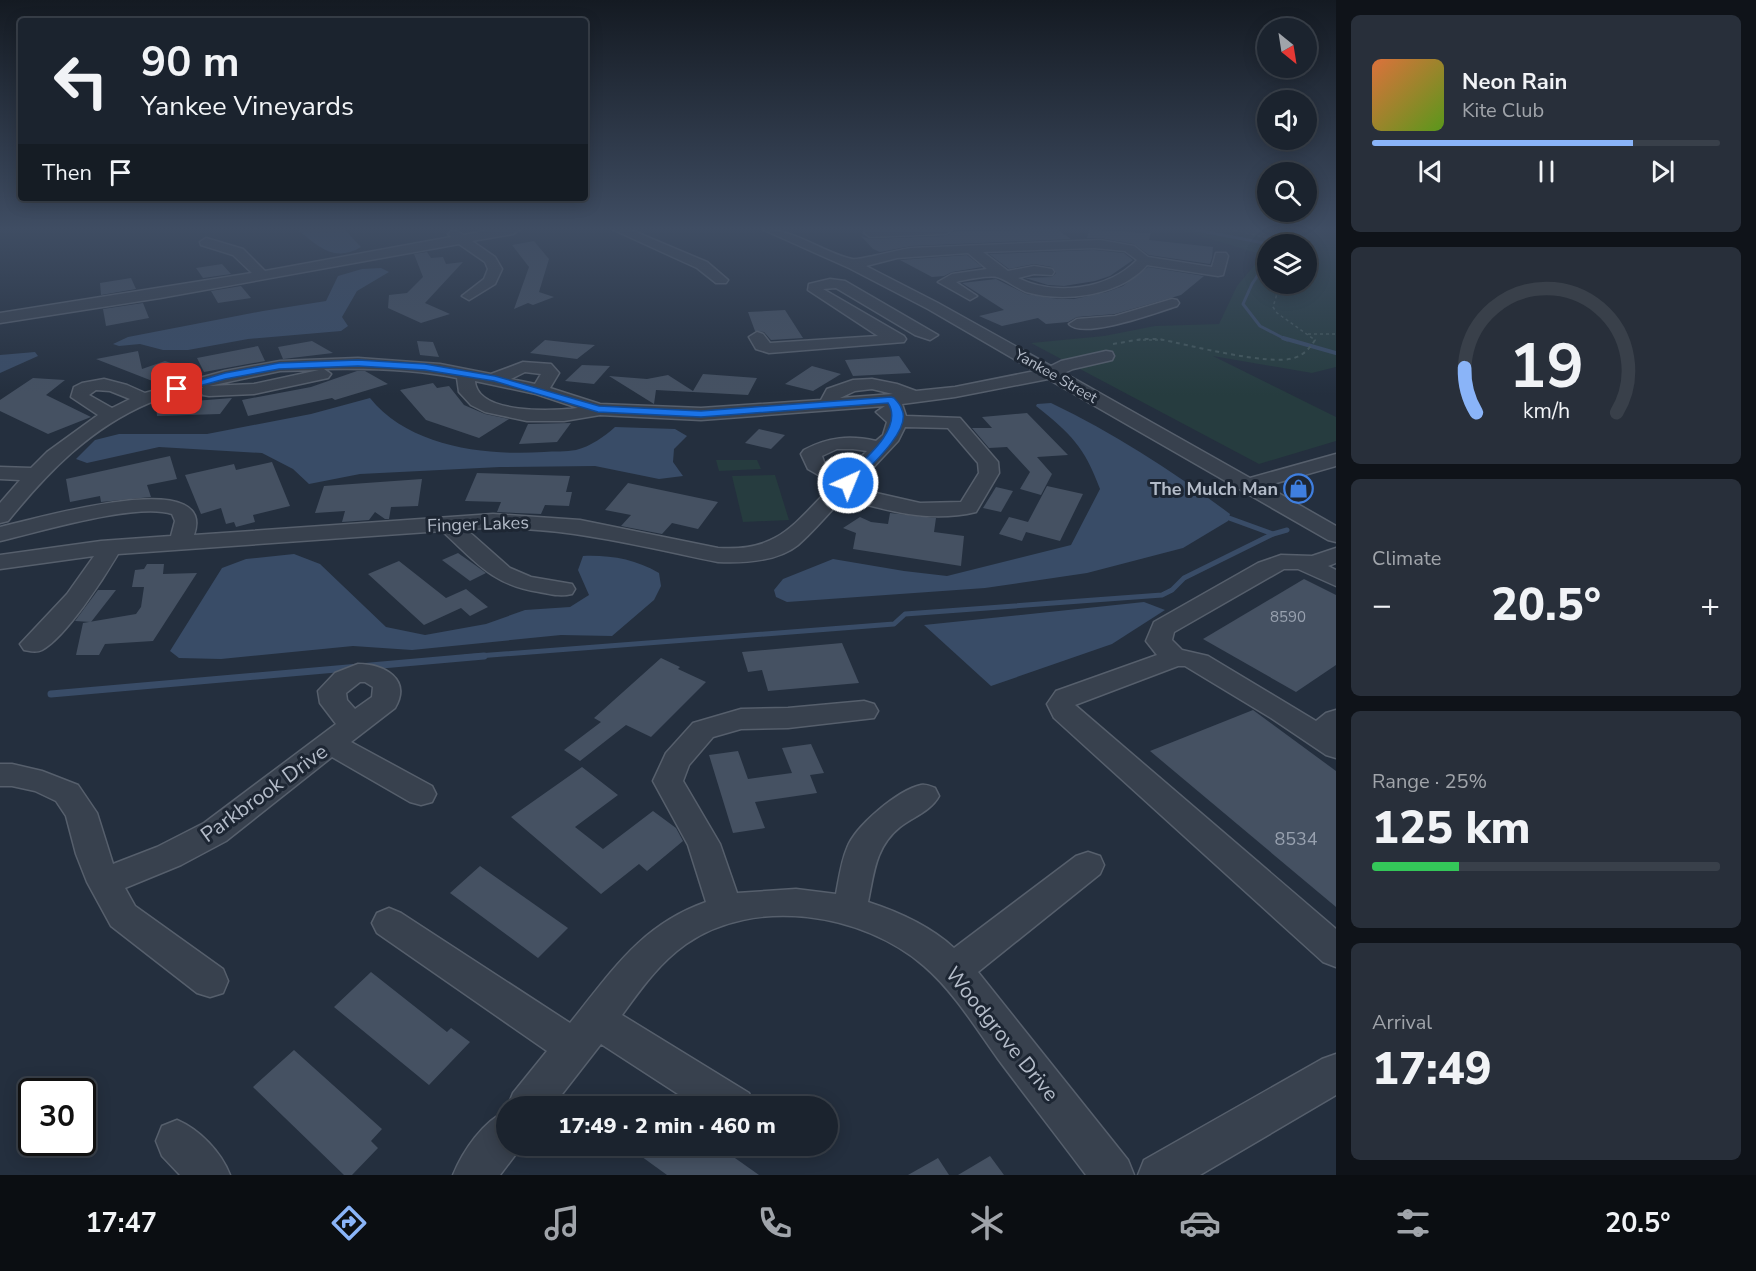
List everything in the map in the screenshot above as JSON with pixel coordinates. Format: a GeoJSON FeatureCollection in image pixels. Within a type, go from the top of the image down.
{"type":"FeatureCollection","features":[{"type":"Feature","properties":{"kind":"street"},"geometry":{"type":"LineString","coordinates":[[0,318],[95,305],[207,285]]}},
{"type":"Feature","properties":{"kind":"street"},"geometry":{"type":"LineString","coordinates":[[470,296],[485,285]]}},
{"type":"Feature","properties":{"kind":"street"},"geometry":{"type":"LineString","coordinates":[[823,285],[814,287],[815,291],[898,339]]}},
{"type":"Feature","properties":{"kind":"street"},"geometry":{"type":"LineString","coordinates":[[841,285],[921,332],[930,334]]}},
{"type":"Feature","properties":{"kind":"street","name":"Yankee Street"},"geometry":{"type":"LineString","coordinates":[[890,285],[1336,535]]}},
{"type":"Feature","properties":{"kind":"street"},"geometry":{"type":"LineString","coordinates":[[950,285],[970,296]]}},
{"type":"Feature","properties":{"kind":"street"},"geometry":{"type":"LineString","coordinates":[[1026,285],[1046,294],[1076,293],[1103,285]]}},
{"type":"Feature","properties":{"kind":"street"},"geometry":{"type":"LineString","coordinates":[[1076,293],[1131,316]]}},
{"type":"Feature","properties":{"kind":"street"},"geometry":{"type":"LineString","coordinates":[[1077,324],[1117,321],[1172,303]]}},
{"type":"Feature","properties":{"kind":"street"},"geometry":{"type":"LineString","coordinates":[[757,337],[762,346],[769,348],[898,339],[968,327]]}},
{"type":"Feature","properties":{"kind":"street"},"geometry":{"type":"LineString","coordinates":[[0,516],[36,474],[73,441],[111,414],[144,399],[177,389],[225,376],[279,366],[358,363],[410,365],[495,379],[540,390],[598,409],[651,412],[661,406],[690,400],[724,404],[743,412],[883,401],[965,390],[1051,373],[1066,365],[1108,350]]}},
{"type":"Feature","properties":{"kind":"street"},"geometry":{"type":"LineString","coordinates":[[466,374],[466,390],[475,399],[493,408],[551,417],[581,414],[598,409]]}},
{"type":"Feature","properties":{"kind":"street"},"geometry":{"type":"LineString","coordinates":[[828,405],[833,393],[860,384],[890,386],[914,397]]}},
{"type":"Feature","properties":{"kind":"street"},"geometry":{"type":"LineString","coordinates":[[111,414],[80,397],[80,391],[86,386],[115,386],[144,399]]}},
{"type":"Feature","properties":{"kind":"street"},"geometry":{"type":"LineString","coordinates":[[881,448],[856,441],[841,441],[824,446],[811,454],[814,465],[844,487],[889,504],[949,512],[968,507],[989,473],[988,462],[953,422],[898,421],[888,416],[883,401]]}},
{"type":"Feature","properties":{"kind":"street","name":"Finger Lakes"},"geometry":{"type":"LineString","coordinates":[[0,562],[111,547],[493,521],[552,523],[718,555],[750,555],[765,552],[789,542],[891,437],[898,421]]}},
{"type":"Feature","properties":{"kind":"street"},"geometry":{"type":"LineString","coordinates":[[1248,485],[1336,460]]}},
{"type":"Feature","properties":{"kind":"street"},"geometry":{"type":"LineString","coordinates":[[0,473],[36,474]]}},
{"type":"Feature","properties":{"kind":"street"},"geometry":{"type":"LineString","coordinates":[[0,534],[138,504],[162,503],[179,508],[184,514],[186,530],[180,542]]}},
{"type":"Feature","properties":{"kind":"street"},"geometry":{"type":"LineString","coordinates":[[447,524],[502,573],[525,584],[563,589]]}},
{"type":"Feature","properties":{"kind":"street"},"geometry":{"type":"LineString","coordinates":[[33,644],[49,631],[89,585],[111,547]]}},
{"type":"Feature","properties":{"kind":"street"},"geometry":{"type":"LineString","coordinates":[[1175,658],[1159,641],[1163,628],[1266,568],[1281,562],[1315,563],[1336,555]]}},
{"type":"Feature","properties":{"kind":"street"},"geometry":{"type":"LineString","coordinates":[[1303,563],[1336,579]]}},
{"type":"Feature","properties":{"kind":"street"},"geometry":{"type":"LineString","coordinates":[[1330,734],[1199,662],[1187,658],[1175,658],[1066,698],[1061,704],[1064,711],[1336,951]]}},
{"type":"Feature","properties":{"kind":"street"},"geometry":{"type":"LineString","coordinates":[[726,910],[704,844],[668,781],[676,761],[703,730],[741,719],[788,718],[864,711]]}},
{"type":"Feature","properties":{"kind":"street","name":"Parkbrook Drive"},"geometry":{"type":"LineString","coordinates":[[104,882],[169,856],[215,832],[354,726]]}},
{"type":"Feature","properties":{"kind":"street"},"geometry":{"type":"LineString","coordinates":[[331,744],[421,794]]}},
{"type":"Feature","properties":{"kind":"street"},"geometry":{"type":"LineString","coordinates":[[0,775],[12,775],[42,782],[67,793],[81,813],[92,854],[123,916],[210,981]]}},
{"type":"Feature","properties":{"kind":"street"},"geometry":{"type":"LineString","coordinates":[[849,910],[863,848],[887,820],[924,796]]}},
{"type":"Feature","properties":{"kind":"street"},"geometry":{"type":"LineString","coordinates":[[953,970],[1088,865]]}},
{"type":"Feature","properties":{"kind":"street","name":"Woodgrove Drive"},"geometry":{"type":"LineString","coordinates":[[536,1096],[634,969],[663,941],[698,920],[726,910],[756,904],[787,902],[818,904],[849,910],[879,921],[909,936],[953,970],[1113,1175]]}},
{"type":"Feature","properties":{"kind":"street"},"geometry":{"type":"LineString","coordinates":[[389,923],[585,1033],[713,1096]]}},
{"type":"Feature","properties":{"kind":"street"},"geometry":{"type":"LineString","coordinates":[[1159,1175],[1336,1073]]}},
{"type":"Feature","properties":{"kind":"street"},"geometry":{"type":"LineString","coordinates":[[177,1141],[209,1175]]}},
{"type":"Feature","properties":{"kind":"path"},"geometry":{"type":"LineString","coordinates":[[1108,350],[1142,339],[1159,339],[1271,360],[1301,357],[1315,340],[1277,314],[1273,306],[1277,294]]}},
{"type":"Feature","properties":{"kind":"path"},"geometry":{"type":"LineString","coordinates":[[1306,334],[1336,334]]}},
{"type":"Feature","properties":{"kind":"green space"},"geometry":{"type":"Polygon","coordinates":[[[1238,285],[1257,285],[1257,294],[1317,294],[1317,285],[1336,285],[1336,367],[1312,373],[1213,356],[1336,417],[1336,441],[1259,464],[1031,343],[1104,336],[1155,326],[1219,324],[1238,285]]]}},
{"type":"Feature","properties":{"kind":"green space"},"geometry":{"type":"Polygon","coordinates":[[[716,460],[757,460],[761,469],[719,471],[716,460]]]}},
{"type":"Feature","properties":{"kind":"green space"},"geometry":{"type":"Polygon","coordinates":[[[775,475],[789,520],[743,522],[732,476],[775,475]]]}},
{"type":"Feature","properties":{"kind":"water"},"geometry":{"type":"Polygon","coordinates":[[[334,285],[367,285],[357,291],[342,317],[348,326],[341,331],[248,339],[188,350],[163,350],[140,344],[119,346],[113,344],[128,337],[326,301],[334,285]]]}},
{"type":"Feature","properties":{"kind":"water"},"geometry":{"type":"Polygon","coordinates":[[[35,352],[38,356],[0,373],[0,355],[35,352]]]}},
{"type":"Feature","properties":{"kind":"water"},"geometry":{"type":"Polygon","coordinates":[[[370,398],[386,415],[405,428],[427,438],[474,450],[521,453],[576,450],[597,441],[615,427],[675,429],[687,436],[674,449],[673,462],[683,476],[659,479],[595,466],[500,467],[360,474],[309,484],[293,469],[262,453],[159,447],[87,463],[76,459],[95,440],[119,434],[207,434],[311,414],[370,398]]]}},
{"type":"Feature","properties":{"kind":"water"},"geometry":{"type":"Polygon","coordinates":[[[1051,403],[1121,440],[1165,468],[1230,514],[1228,521],[1183,548],[1087,573],[985,588],[787,602],[776,597],[774,590],[783,579],[833,559],[947,576],[1071,545],[1100,489],[1082,451],[1059,425],[1036,406],[1051,403]]]}},
{"type":"Feature","properties":{"kind":"water"},"geometry":{"type":"Polygon","coordinates":[[[294,554],[320,564],[386,627],[425,635],[486,624],[525,610],[570,607],[589,595],[578,570],[583,556],[613,557],[641,564],[659,573],[661,586],[654,600],[612,636],[561,635],[412,650],[353,646],[221,659],[179,658],[170,651],[222,568],[246,559],[294,554]]]}},
{"type":"Feature","properties":{"kind":"water"},"geometry":{"type":"Polygon","coordinates":[[[1144,602],[1165,610],[1112,644],[991,686],[924,625],[1144,602]]]}},
{"type":"Feature","properties":{"kind":"building"},"geometry":{"type":"Polygon","coordinates":[[[100,285],[134,285],[136,289],[101,295],[100,285]]]}},
{"type":"Feature","properties":{"kind":"building"},"geometry":{"type":"Polygon","coordinates":[[[415,285],[442,285],[425,303],[450,314],[421,323],[388,308],[389,295],[407,293],[415,285]]]}},
{"type":"Feature","properties":{"kind":"building"},"geometry":{"type":"Polygon","coordinates":[[[523,285],[541,285],[539,292],[554,297],[533,305],[528,303],[514,309],[523,285]]]}},
{"type":"Feature","properties":{"kind":"building"},"geometry":{"type":"Polygon","coordinates":[[[965,285],[1008,285],[1026,294],[1057,299],[1074,299],[1123,286],[1193,285],[1181,295],[1115,314],[1077,317],[1068,322],[1046,324],[1038,318],[1002,326],[979,316],[1004,310],[965,285]]]}},
{"type":"Feature","properties":{"kind":"building"},"geometry":{"type":"Polygon","coordinates":[[[241,286],[251,298],[218,303],[211,291],[241,286]]]}},
{"type":"Feature","properties":{"kind":"building"},"geometry":{"type":"Polygon","coordinates":[[[143,303],[149,318],[106,326],[103,309],[143,303]]]}},
{"type":"Feature","properties":{"kind":"building"},"geometry":{"type":"Polygon","coordinates":[[[785,310],[803,338],[771,340],[764,332],[755,331],[748,312],[785,310]]]}},
{"type":"Feature","properties":{"kind":"building"},"geometry":{"type":"Polygon","coordinates":[[[545,340],[595,345],[577,359],[530,353],[545,340]]]}},
{"type":"Feature","properties":{"kind":"building"},"geometry":{"type":"Polygon","coordinates":[[[312,341],[333,353],[283,359],[278,347],[312,341]]]}},
{"type":"Feature","properties":{"kind":"building"},"geometry":{"type":"Polygon","coordinates":[[[417,341],[433,342],[439,357],[420,355],[417,341]]]}},
{"type":"Feature","properties":{"kind":"building"},"geometry":{"type":"Polygon","coordinates":[[[258,346],[265,361],[204,372],[197,358],[258,346]]]}},
{"type":"Feature","properties":{"kind":"building"},"geometry":{"type":"Polygon","coordinates":[[[138,351],[142,369],[165,361],[201,373],[155,382],[96,359],[138,351]]]}},
{"type":"Feature","properties":{"kind":"building"},"geometry":{"type":"Polygon","coordinates":[[[899,356],[911,373],[853,376],[845,360],[899,356]]]}},
{"type":"Feature","properties":{"kind":"building"},"geometry":{"type":"Polygon","coordinates":[[[582,365],[610,366],[594,384],[565,381],[582,365]]]}},
{"type":"Feature","properties":{"kind":"building"},"geometry":{"type":"Polygon","coordinates":[[[812,366],[841,374],[813,391],[785,384],[812,366]]]}},
{"type":"Feature","properties":{"kind":"building"},"geometry":{"type":"Polygon","coordinates":[[[357,371],[365,371],[388,384],[335,400],[332,398],[248,416],[242,400],[311,387],[357,371]]]}},
{"type":"Feature","properties":{"kind":"building"},"geometry":{"type":"Polygon","coordinates":[[[703,374],[757,378],[748,395],[656,390],[654,404],[609,376],[647,379],[668,375],[693,391],[703,374]]]}},
{"type":"Feature","properties":{"kind":"building"},"geometry":{"type":"Polygon","coordinates":[[[33,378],[65,380],[46,395],[91,417],[48,434],[0,411],[0,400],[33,378]]]}},
{"type":"Feature","properties":{"kind":"building"},"geometry":{"type":"Polygon","coordinates":[[[433,383],[437,388],[449,386],[464,405],[485,414],[509,419],[479,438],[426,420],[400,390],[433,383]]]}},
{"type":"Feature","properties":{"kind":"building"},"geometry":{"type":"Polygon","coordinates":[[[232,398],[220,414],[157,416],[156,404],[232,398]]]}},
{"type":"Feature","properties":{"kind":"building"},"geometry":{"type":"Polygon","coordinates":[[[1027,413],[1068,455],[1037,457],[1052,474],[1041,495],[1020,489],[1030,472],[1007,447],[989,448],[972,428],[992,428],[982,417],[1027,413]]]}},
{"type":"Feature","properties":{"kind":"building"},"geometry":{"type":"Polygon","coordinates":[[[571,423],[557,442],[519,444],[528,424],[571,423]]]}},
{"type":"Feature","properties":{"kind":"building"},"geometry":{"type":"Polygon","coordinates":[[[759,429],[785,435],[771,449],[745,443],[759,429]]]}},
{"type":"Feature","properties":{"kind":"building"},"geometry":{"type":"Polygon","coordinates":[[[170,456],[177,479],[147,485],[151,497],[101,502],[100,496],[70,502],[66,479],[170,456]]]}},
{"type":"Feature","properties":{"kind":"building"},"geometry":{"type":"Polygon","coordinates":[[[272,462],[290,506],[253,515],[255,522],[236,527],[234,522],[226,524],[221,508],[201,514],[185,475],[234,464],[236,470],[272,462]]]}},
{"type":"Feature","properties":{"kind":"building"},"geometry":{"type":"Polygon","coordinates":[[[477,473],[570,476],[566,492],[572,492],[569,506],[545,505],[541,514],[516,513],[497,512],[501,502],[465,501],[477,473]]]}},
{"type":"Feature","properties":{"kind":"building"},"geometry":{"type":"Polygon","coordinates":[[[422,479],[418,506],[391,507],[389,519],[375,512],[369,520],[342,522],[345,511],[315,513],[324,486],[422,479]]]}},
{"type":"Feature","properties":{"kind":"building"},"geometry":{"type":"Polygon","coordinates":[[[628,483],[718,502],[698,529],[672,523],[662,534],[621,526],[631,515],[605,510],[628,483]]]}},
{"type":"Feature","properties":{"kind":"building"},"geometry":{"type":"Polygon","coordinates":[[[1047,486],[1083,494],[1060,541],[1026,532],[1022,541],[999,534],[1009,517],[1028,522],[1047,486]]]}},
{"type":"Feature","properties":{"kind":"building"},"geometry":{"type":"Polygon","coordinates":[[[996,487],[1013,491],[1001,512],[983,508],[996,487]]]}},
{"type":"Feature","properties":{"kind":"building"},"geometry":{"type":"Polygon","coordinates":[[[890,513],[936,518],[934,532],[964,536],[961,566],[853,549],[856,533],[843,528],[860,517],[871,522],[888,524],[890,513]]]}},
{"type":"Feature","properties":{"kind":"building"},"geometry":{"type":"Polygon","coordinates":[[[458,553],[486,573],[470,581],[442,560],[458,553]]]}},
{"type":"Feature","properties":{"kind":"building"},"geometry":{"type":"Polygon","coordinates":[[[399,561],[446,598],[466,589],[488,607],[470,616],[461,608],[424,625],[368,574],[399,561]]]}},
{"type":"Feature","properties":{"kind":"building"},"geometry":{"type":"Polygon","coordinates":[[[147,564],[164,564],[163,574],[197,573],[153,641],[105,644],[99,655],[76,655],[83,623],[136,614],[141,607],[144,587],[132,587],[135,570],[144,569],[147,564]]]}},
{"type":"Feature","properties":{"kind":"building"},"geometry":{"type":"Polygon","coordinates":[[[1304,579],[1336,595],[1336,665],[1296,692],[1203,639],[1304,579]]]}},
{"type":"Feature","properties":{"kind":"building"},"geometry":{"type":"Polygon","coordinates":[[[98,590],[116,590],[91,622],[75,621],[98,590]]]}},
{"type":"Feature","properties":{"kind":"building"},"geometry":{"type":"Polygon","coordinates":[[[842,643],[859,683],[768,691],[762,670],[748,672],[742,652],[842,643]]]}},
{"type":"Feature","properties":{"kind":"building"},"geometry":{"type":"Polygon","coordinates":[[[661,658],[706,682],[651,737],[626,725],[580,761],[564,750],[601,722],[594,718],[661,658]]]}},
{"type":"Feature","properties":{"kind":"building"},"geometry":{"type":"Polygon","coordinates":[[[1253,710],[1336,771],[1336,907],[1150,751],[1253,710]]]}},
{"type":"Feature","properties":{"kind":"building"},"geometry":{"type":"Polygon","coordinates":[[[811,744],[824,773],[810,775],[817,793],[755,802],[765,828],[733,833],[709,755],[738,751],[748,779],[792,773],[782,748],[811,744]]]}},
{"type":"Feature","properties":{"kind":"building"},"geometry":{"type":"Polygon","coordinates":[[[582,767],[618,795],[575,827],[603,849],[653,811],[676,828],[683,841],[647,871],[639,864],[601,894],[511,817],[582,767]]]}},
{"type":"Feature","properties":{"kind":"building"},"geometry":{"type":"Polygon","coordinates":[[[480,866],[568,928],[538,958],[450,893],[480,866]]]}},
{"type":"Feature","properties":{"kind":"building"},"geometry":{"type":"Polygon","coordinates":[[[371,972],[447,1032],[451,1028],[470,1042],[429,1085],[334,1007],[371,972]]]}},
{"type":"Feature","properties":{"kind":"building"},"geometry":{"type":"Polygon","coordinates":[[[294,1050],[382,1129],[371,1141],[378,1148],[352,1175],[344,1175],[253,1087],[294,1050]]]}},
{"type":"Feature","properties":{"kind":"building"},"geometry":{"type":"Polygon","coordinates":[[[641,1156],[732,1156],[759,1175],[667,1175],[641,1156]]]}},
{"type":"Feature","properties":{"kind":"building"},"geometry":{"type":"Polygon","coordinates":[[[990,1156],[1004,1175],[958,1175],[990,1156]]]}},
{"type":"Feature","properties":{"kind":"building"},"geometry":{"type":"Polygon","coordinates":[[[938,1158],[949,1175],[908,1175],[938,1158]]]}},
{"type":"Feature","properties":{"kind":"waterway"},"geometry":{"type":"LineString","coordinates":[[1252,285],[1243,304],[1260,326],[1283,338]]}},
{"type":"Feature","properties":{"kind":"waterway"},"geometry":{"type":"LineString","coordinates":[[1283,338],[1336,353]]}},
{"type":"Feature","properties":{"kind":"waterway"},"geometry":{"type":"LineString","coordinates":[[1283,338],[1287,340]]}},
{"type":"Feature","properties":{"kind":"waterway"},"geometry":{"type":"LineString","coordinates":[[1229,518],[1273,534]]}},
{"type":"Feature","properties":{"kind":"waterway"},"geometry":{"type":"LineString","coordinates":[[1273,534],[1287,530]]}},
{"type":"Feature","properties":{"kind":"waterway"},"geometry":{"type":"LineString","coordinates":[[465,657],[894,624],[905,614],[1162,595],[1172,590],[1184,578],[1273,534]]}},
{"type":"Feature","properties":{"kind":"waterway"},"geometry":{"type":"LineString","coordinates":[[51,694],[484,656]]}},
{"type":"Feature","properties":{"kind":"place","name":"The Mulch Man"},"geometry":{"type":"Point","coordinates":[1299,489]}},
{"type":"Feature","properties":{"kind":"route"},"geometry":{"type":"LineString","coordinates":[[177,389],[225,376],[279,366],[308,363],[377,363],[440,369],[495,379],[540,390],[598,409],[701,414],[891,400],[898,410],[898,421],[891,437],[848,483]]}}]}
